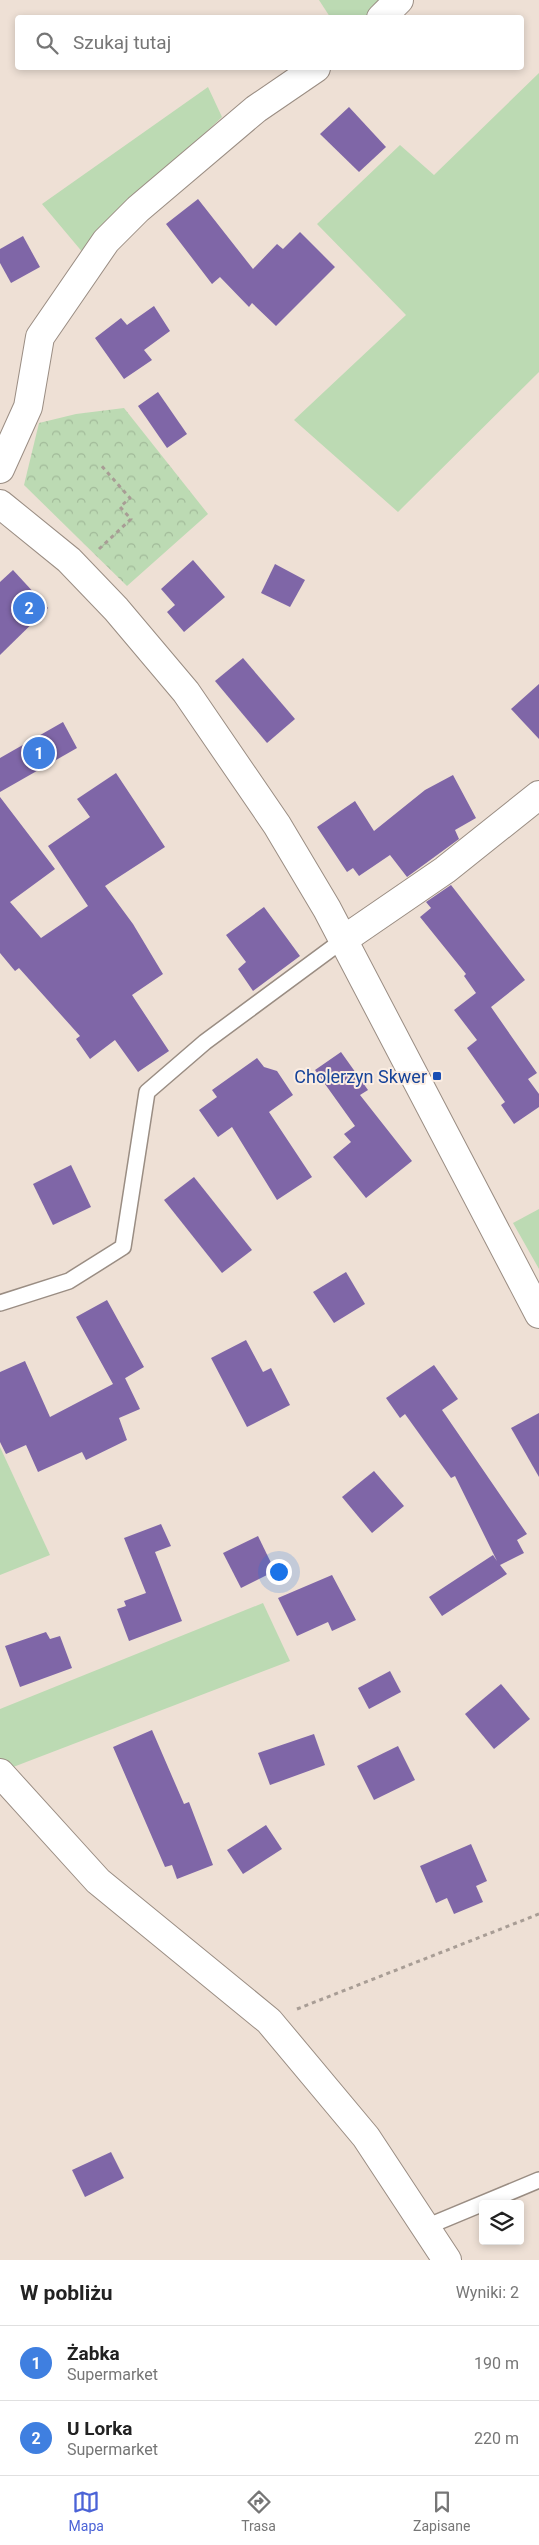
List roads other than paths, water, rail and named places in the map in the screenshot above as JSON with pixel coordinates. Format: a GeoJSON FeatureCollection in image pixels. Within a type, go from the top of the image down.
{"type":"FeatureCollection","features":[{"type":"Feature","properties":{"kind":"street"},"geometry":{"type":"LineString","coordinates":[[385,15],[399,0]]}},
{"type":"Feature","properties":{"kind":"street"},"geometry":{"type":"LineString","coordinates":[[0,469],[28,408],[40,338],[106,241],[138,208],[256,109],[313,70]]}},
{"type":"Feature","properties":{"kind":"street"},"geometry":{"type":"LineString","coordinates":[[0,504],[82,573],[116,609],[186,692],[277,825],[343,940],[539,1314]]}},
{"type":"Feature","properties":{"kind":"street"},"geometry":{"type":"LineString","coordinates":[[343,940],[445,870],[539,795]]}},
{"type":"Feature","properties":{"kind":"street"},"geometry":{"type":"LineString","coordinates":[[0,1774],[98,1880],[269,2020],[366,2137],[447,2260]]}},
{"type":"Feature","properties":{"kind":"lane"},"geometry":{"type":"LineString","coordinates":[[0,1303],[69,1281],[123,1247],[147,1092],[205,1042],[343,940]]}},
{"type":"Feature","properties":{"kind":"lane"},"geometry":{"type":"LineString","coordinates":[[426,2227],[539,2180]]}},
{"type":"Feature","properties":{"kind":"place","name":"U Lorka"},"geometry":{"type":"Point","coordinates":[29,608]}},
{"type":"Feature","properties":{"kind":"place","name":"Żabka"},"geometry":{"type":"Point","coordinates":[39,753]}},
{"type":"Feature","properties":{"kind":"place","name":"Cholerzyn Skwer"},"geometry":{"type":"Point","coordinates":[437,1076]}}]}
